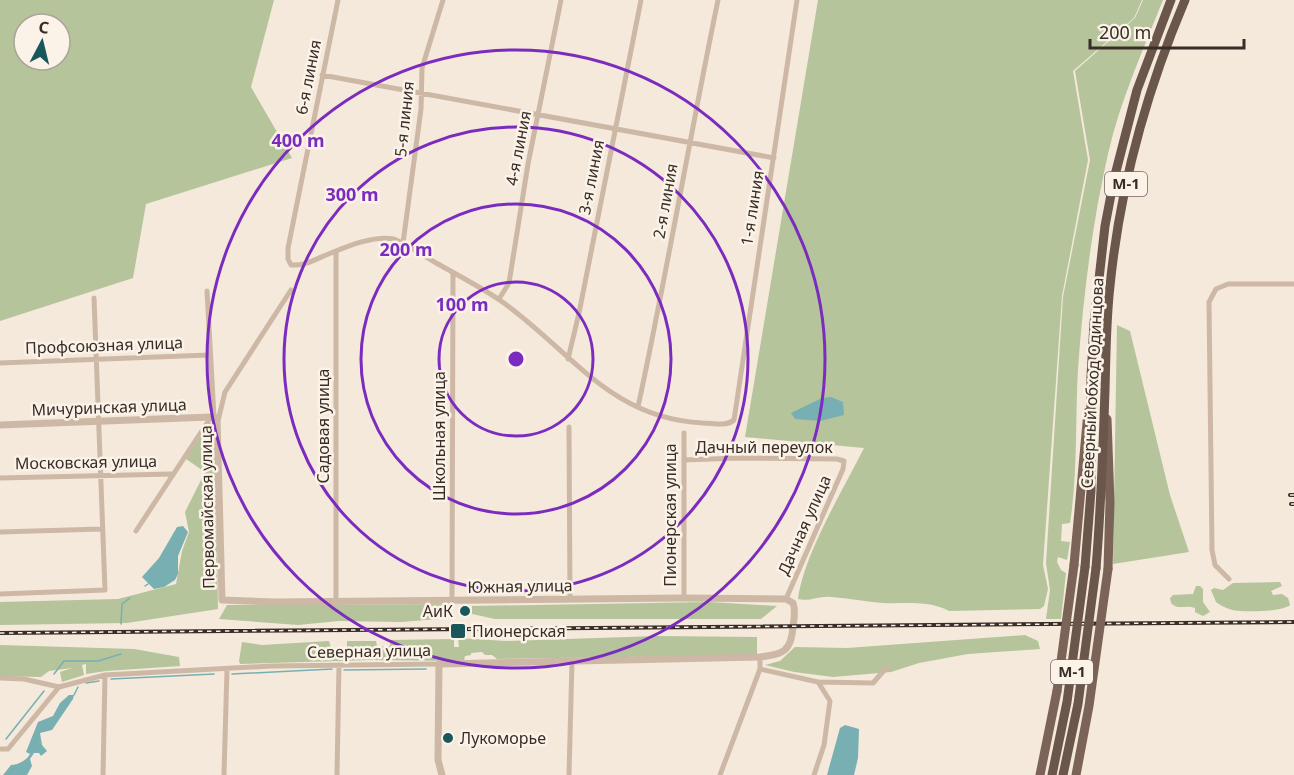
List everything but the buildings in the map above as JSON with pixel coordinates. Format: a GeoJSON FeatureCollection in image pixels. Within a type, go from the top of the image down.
{"type":"FeatureCollection","features":[{"type":"Feature","properties":{"kind":"highway","name":"Северный обход Одинцова"},"geometry":{"type":"LineString","coordinates":[[1052,775],[1067,702],[1085,567],[1091,491],[1091,377],[1097,284],[1105,226],[1114,178],[1137,90],[1171,0]]}},
{"type":"Feature","properties":{"kind":"highway","name":"Северный обход Одинцова"},"geometry":{"type":"LineString","coordinates":[[1063,775],[1078,704],[1096,568],[1102,491],[1110,285],[1117,228],[1126,180],[1149,93],[1185,0]]}},
{"type":"Feature","properties":{"kind":"main road"},"geometry":{"type":"LineString","coordinates":[[1040,775],[1055,700],[1074,565],[1091,377]]}},
{"type":"Feature","properties":{"kind":"main road"},"geometry":{"type":"LineString","coordinates":[[1076,775],[1089,706],[1108,569],[1110,472],[1105,377]]}},
{"type":"Feature","properties":{"kind":"street","name":"6-я линия"},"geometry":{"type":"LineString","coordinates":[[336,252],[309,263],[291,265],[288,259],[288,249],[338,0]]}},
{"type":"Feature","properties":{"kind":"street","name":"5-я линия"},"geometry":{"type":"LineString","coordinates":[[403,243],[422,93],[422,68],[443,0]]}},
{"type":"Feature","properties":{"kind":"street","name":"4-я линия"},"geometry":{"type":"LineString","coordinates":[[499,299],[509,283],[538,114],[561,0]]}},
{"type":"Feature","properties":{"kind":"street","name":"3-я линия"},"geometry":{"type":"LineString","coordinates":[[568,359],[641,0]]}},
{"type":"Feature","properties":{"kind":"street","name":"2-я линия"},"geometry":{"type":"LineString","coordinates":[[638,407],[718,0]]}},
{"type":"Feature","properties":{"kind":"street","name":"1-я линия"},"geometry":{"type":"LineString","coordinates":[[638,407],[684,422],[727,424],[734,420],[797,0]]}},
{"type":"Feature","properties":{"kind":"street"},"geometry":{"type":"LineString","coordinates":[[322,75],[774,158]]}},
{"type":"Feature","properties":{"kind":"street"},"geometry":{"type":"LineString","coordinates":[[336,252],[378,238],[386,237],[403,243],[499,299],[539,330],[568,359],[609,392],[638,407]]}},
{"type":"Feature","properties":{"kind":"street","name":"Садовая улица"},"geometry":{"type":"LineString","coordinates":[[336,252],[336,601]]}},
{"type":"Feature","properties":{"kind":"street","name":"Школьная улица"},"geometry":{"type":"LineString","coordinates":[[452,600],[453,272]]}},
{"type":"Feature","properties":{"kind":"street"},"geometry":{"type":"LineString","coordinates":[[1228,579],[1215,565],[1212,550],[1209,302],[1216,290],[1228,284],[1294,284]]}},
{"type":"Feature","properties":{"kind":"street","name":"Первомайская улица"},"geometry":{"type":"LineString","coordinates":[[222,600],[214,418],[225,392],[291,290]]}},
{"type":"Feature","properties":{"kind":"street"},"geometry":{"type":"LineString","coordinates":[[136,531],[172,474],[214,418],[207,291]]}},
{"type":"Feature","properties":{"kind":"street"},"geometry":{"type":"LineString","coordinates":[[0,594],[105,590],[94,298]]}},
{"type":"Feature","properties":{"kind":"street","name":"Профсоюзная улица"},"geometry":{"type":"LineString","coordinates":[[0,363],[209,355]]}},
{"type":"Feature","properties":{"kind":"street","name":"Мичуринская улица"},"geometry":{"type":"LineString","coordinates":[[0,425],[214,418]]}},
{"type":"Feature","properties":{"kind":"street"},"geometry":{"type":"LineString","coordinates":[[569,427],[570,599]]}},
{"type":"Feature","properties":{"kind":"street","name":"Пионерская улица"},"geometry":{"type":"LineString","coordinates":[[684,433],[684,598]]}},
{"type":"Feature","properties":{"kind":"street","name":"Дачный переулок"},"geometry":{"type":"LineString","coordinates":[[684,460],[738,458],[837,459],[844,461]]}},
{"type":"Feature","properties":{"kind":"street","name":"Дачная улица"},"geometry":{"type":"LineString","coordinates":[[786,599],[843,469],[844,461]]}},
{"type":"Feature","properties":{"kind":"street","name":"Московская улица"},"geometry":{"type":"LineString","coordinates":[[0,478],[172,474]]}},
{"type":"Feature","properties":{"kind":"street"},"geometry":{"type":"LineString","coordinates":[[0,532],[102,529]]}},
{"type":"Feature","properties":{"kind":"street","name":"Южная улица"},"geometry":{"type":"LineString","coordinates":[[222,600],[786,599]]}},
{"type":"Feature","properties":{"kind":"street","name":"Северная улица"},"geometry":{"type":"LineString","coordinates":[[0,678],[24,679],[58,687],[105,675],[227,669],[760,657],[778,654],[785,650],[792,639],[794,606],[786,599]]}},
{"type":"Feature","properties":{"kind":"street"},"geometry":{"type":"LineString","coordinates":[[720,775],[760,669],[760,657]]}},
{"type":"Feature","properties":{"kind":"street"},"geometry":{"type":"LineString","coordinates":[[568,775],[572,661]]}},
{"type":"Feature","properties":{"kind":"street"},"geometry":{"type":"LineString","coordinates":[[439,664],[438,760],[442,775]]}},
{"type":"Feature","properties":{"kind":"street"},"geometry":{"type":"LineString","coordinates":[[337,775],[339,665]]}},
{"type":"Feature","properties":{"kind":"street"},"geometry":{"type":"LineString","coordinates":[[760,669],[818,682],[873,683],[887,667]]}},
{"type":"Feature","properties":{"kind":"street"},"geometry":{"type":"LineString","coordinates":[[224,775],[227,669]]}},
{"type":"Feature","properties":{"kind":"street"},"geometry":{"type":"LineString","coordinates":[[103,775],[105,675]]}},
{"type":"Feature","properties":{"kind":"street"},"geometry":{"type":"LineString","coordinates":[[814,775],[824,745],[830,701],[818,682]]}},
{"type":"Feature","properties":{"kind":"street"},"geometry":{"type":"LineString","coordinates":[[0,749],[8,750],[58,687]]}},
{"type":"Feature","properties":{"kind":"green space"},"geometry":{"type":"Polygon","coordinates":[[[0,0],[274,0],[251,87],[292,158],[146,204],[133,278],[0,321],[0,0]]]}},
{"type":"Feature","properties":{"kind":"green space"},"geometry":{"type":"Polygon","coordinates":[[[818,0],[1142,0],[1134,18],[1073,71],[1088,160],[1062,296],[1043,565],[1048,589],[1044,606],[1040,609],[949,611],[925,604],[883,603],[827,597],[798,599],[808,562],[816,543],[864,448],[745,437],[818,0]]]}},
{"type":"Feature","properties":{"kind":"green space"},"geometry":{"type":"Polygon","coordinates":[[[1143,0],[1163,0],[1119,115],[1097,207],[1080,342],[1073,504],[1070,523],[1062,524],[1061,541],[1070,542],[1067,560],[1058,557],[1057,562],[1061,570],[1066,573],[1061,619],[1046,619],[1050,590],[1046,563],[1063,297],[1090,160],[1075,71],[1135,18],[1143,0]]]}},
{"type":"Feature","properties":{"kind":"green space"},"geometry":{"type":"Polygon","coordinates":[[[1117,325],[1130,331],[1170,495],[1189,552],[1113,564],[1117,325]]]}},
{"type":"Feature","properties":{"kind":"green space"},"geometry":{"type":"Polygon","coordinates":[[[210,422],[215,432],[218,609],[127,623],[0,625],[0,602],[118,599],[176,584],[182,551],[189,532],[185,512],[205,472],[186,459],[210,422]]]}},
{"type":"Feature","properties":{"kind":"green space"},"geometry":{"type":"Polygon","coordinates":[[[1280,582],[1282,586],[1271,591],[1273,595],[1282,594],[1288,598],[1290,605],[1270,610],[1229,609],[1216,602],[1211,590],[1214,588],[1223,590],[1233,583],[1280,582]]]}},
{"type":"Feature","properties":{"kind":"green space"},"geometry":{"type":"Polygon","coordinates":[[[1196,586],[1203,589],[1203,602],[1210,612],[1203,616],[1195,612],[1195,608],[1176,607],[1171,603],[1170,598],[1173,595],[1193,594],[1196,586]]]}},
{"type":"Feature","properties":{"kind":"green space"},"geometry":{"type":"Polygon","coordinates":[[[709,602],[777,606],[761,619],[495,619],[472,614],[472,606],[709,602]]]}},
{"type":"Feature","properties":{"kind":"green space"},"geometry":{"type":"Polygon","coordinates":[[[451,604],[452,618],[401,622],[339,621],[298,625],[219,619],[227,605],[451,604]]]}},
{"type":"Feature","properties":{"kind":"green space"},"geometry":{"type":"Polygon","coordinates":[[[1025,635],[1038,641],[1040,649],[968,654],[919,663],[891,672],[833,677],[794,672],[765,665],[780,661],[795,647],[847,648],[1025,635]]]}},
{"type":"Feature","properties":{"kind":"green space"},"geometry":{"type":"Polygon","coordinates":[[[657,636],[757,637],[757,655],[497,659],[482,652],[465,656],[464,661],[371,660],[240,664],[239,661],[242,642],[262,645],[329,641],[333,654],[341,649],[347,649],[347,641],[376,641],[377,646],[390,646],[390,640],[454,639],[454,647],[459,647],[458,638],[506,641],[657,636]]]}},
{"type":"Feature","properties":{"kind":"green space"},"geometry":{"type":"Polygon","coordinates":[[[0,645],[134,649],[179,657],[180,666],[86,674],[86,664],[82,665],[84,675],[62,682],[60,672],[72,668],[49,671],[41,677],[0,676],[0,645]]]}},
{"type":"Feature","properties":{"kind":"water"},"geometry":{"type":"Polygon","coordinates":[[[831,397],[843,402],[844,415],[820,421],[795,419],[791,413],[822,398],[831,397]]]}},
{"type":"Feature","properties":{"kind":"water"},"geometry":{"type":"Polygon","coordinates":[[[183,526],[188,532],[178,556],[178,574],[175,580],[164,587],[154,589],[142,577],[159,558],[177,527],[183,526]]]}},
{"type":"Feature","properties":{"kind":"water"},"geometry":{"type":"Polygon","coordinates":[[[69,695],[74,695],[73,699],[52,730],[40,733],[42,745],[47,751],[41,756],[39,753],[34,753],[30,759],[32,766],[27,775],[3,775],[11,765],[29,756],[30,754],[26,752],[38,722],[53,716],[60,703],[69,695]]]}},
{"type":"Feature","properties":{"kind":"water"},"geometry":{"type":"Polygon","coordinates":[[[845,725],[859,729],[858,758],[854,775],[827,775],[840,728],[845,725]]]}},
{"type":"Feature","properties":{"kind":"waterway"},"geometry":{"type":"LineString","coordinates":[[121,624],[122,604],[130,598]]}},
{"type":"Feature","properties":{"kind":"waterway"},"geometry":{"type":"LineString","coordinates":[[54,674],[64,661],[98,661],[121,654]]}},
{"type":"Feature","properties":{"kind":"waterway"},"geometry":{"type":"LineString","coordinates":[[232,674],[332,669]]}},
{"type":"Feature","properties":{"kind":"waterway"},"geometry":{"type":"LineString","coordinates":[[344,670],[426,669]]}},
{"type":"Feature","properties":{"kind":"waterway"},"geometry":{"type":"LineString","coordinates":[[111,679],[214,674]]}},
{"type":"Feature","properties":{"kind":"waterway"},"geometry":{"type":"LineString","coordinates":[[86,683],[99,681]]}},
{"type":"Feature","properties":{"kind":"waterway"},"geometry":{"type":"LineString","coordinates":[[74,695],[78,687]]}},
{"type":"Feature","properties":{"kind":"waterway"},"geometry":{"type":"LineString","coordinates":[[6,739],[44,691]]}},
{"type":"Feature","properties":{"kind":"railway"},"geometry":{"type":"LineString","coordinates":[[0,633],[1294,622]]}},
{"type":"Feature","properties":{"kind":"place","name":"АиК"},"geometry":{"type":"Point","coordinates":[465,611]}},
{"type":"Feature","properties":{"kind":"place","name":"Пионерская"},"geometry":{"type":"Point","coordinates":[458,631]}},
{"type":"Feature","properties":{"kind":"place","name":"Лукоморье"},"geometry":{"type":"Point","coordinates":[448,738]}}]}
